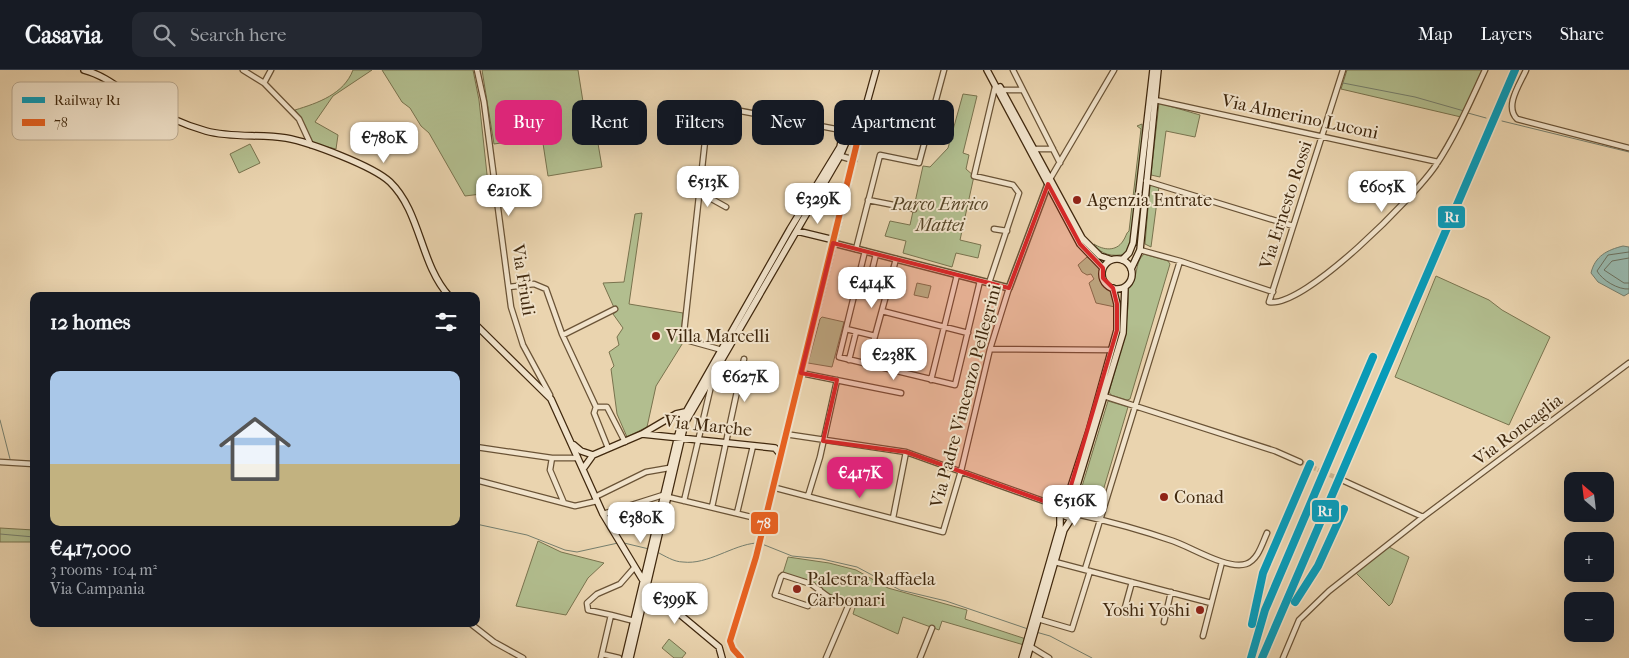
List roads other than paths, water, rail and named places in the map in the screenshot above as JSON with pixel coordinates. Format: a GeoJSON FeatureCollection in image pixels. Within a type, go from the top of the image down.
{"type":"FeatureCollection","features":[{"type":"Feature","properties":{"kind":"main road"},"geometry":{"type":"LineString","coordinates":[[84,70],[109,82]]}},
{"type":"Feature","properties":{"kind":"main road"},"geometry":{"type":"LineString","coordinates":[[867,100],[876,70]]}},
{"type":"Feature","properties":{"kind":"main road"},"geometry":{"type":"LineString","coordinates":[[986,70],[1087,245],[1100,256],[1112,260],[1122,260],[1130,253],[1133,243],[1153,70]]}},
{"type":"Feature","properties":{"kind":"main road"},"geometry":{"type":"LineString","coordinates":[[991,70],[1034,149],[1080,244],[1103,268]]}},
{"type":"Feature","properties":{"kind":"main road"},"geometry":{"type":"LineString","coordinates":[[1027,658],[1030,642],[1064,530],[1074,515],[1075,492],[1123,333],[1125,287],[1131,279],[1131,269],[1140,250],[1158,70]]}},
{"type":"Feature","properties":{"kind":"main road"},"geometry":{"type":"LineString","coordinates":[[865,100],[868,95]]}},
{"type":"Feature","properties":{"kind":"main road"},"geometry":{"type":"LineString","coordinates":[[178,120],[217,134],[286,138],[311,145],[378,173],[396,188],[409,212],[433,272],[446,292]]}},
{"type":"Feature","properties":{"kind":"main road"},"geometry":{"type":"LineString","coordinates":[[625,658],[685,412],[840,145]]}},
{"type":"Feature","properties":{"kind":"main road"},"geometry":{"type":"LineString","coordinates":[[665,496],[669,468],[688,418],[846,145]]}},
{"type":"Feature","properties":{"kind":"main road"},"geometry":{"type":"LineString","coordinates":[[741,658],[733,649],[730,641],[756,558],[780,454],[834,242],[797,231]]}},
{"type":"Feature","properties":{"kind":"main road"},"geometry":{"type":"LineString","coordinates":[[1112,260],[1103,268],[1102,273],[1105,283],[1113,288],[1125,287]]}},
{"type":"Feature","properties":{"kind":"main road"},"geometry":{"type":"LineString","coordinates":[[1122,260],[1131,269]]}},
{"type":"Feature","properties":{"kind":"main road"},"geometry":{"type":"LineString","coordinates":[[1036,622],[1060,526],[1060,511],[1066,499],[1117,330],[1118,314],[1113,288]]}},
{"type":"Feature","properties":{"kind":"main road"},"geometry":{"type":"LineString","coordinates":[[480,329],[551,399],[603,514],[622,550],[647,587],[719,647],[722,658]]}},
{"type":"Feature","properties":{"kind":"main road","name":"Via Marche"},"geometry":{"type":"LineString","coordinates":[[593,455],[642,434],[676,414],[685,412]]}},
{"type":"Feature","properties":{"kind":"main road","name":"Via Marche"},"geometry":{"type":"LineString","coordinates":[[642,434],[771,448],[777,449],[780,454]]}},
{"type":"Feature","properties":{"kind":"main road","name":"Via Marche"},"geometry":{"type":"LineString","coordinates":[[771,448],[785,434]]}},
{"type":"Feature","properties":{"kind":"main road"},"geometry":{"type":"LineString","coordinates":[[571,442],[586,453],[593,455],[583,469]]}},
{"type":"Feature","properties":{"kind":"main road"},"geometry":{"type":"LineString","coordinates":[[578,458],[586,453]]}},
{"type":"Feature","properties":{"kind":"main road"},"geometry":{"type":"LineString","coordinates":[[1066,499],[1076,502]]}},
{"type":"Feature","properties":{"kind":"main road"},"geometry":{"type":"LineString","coordinates":[[1060,511],[1067,517],[1074,515]]}},
{"type":"Feature","properties":{"kind":"main road"},"geometry":{"type":"LineString","coordinates":[[630,658],[647,587],[650,560]]}},
{"type":"Feature","properties":{"kind":"main road"},"geometry":{"type":"LineString","coordinates":[[719,647],[730,641]]}},
{"type":"Feature","properties":{"kind":"main road"},"geometry":{"type":"LineString","coordinates":[[1022,658],[1030,642]]}},
{"type":"Feature","properties":{"kind":"street"},"geometry":{"type":"LineString","coordinates":[[243,70],[264,83],[299,118],[311,145]]}},
{"type":"Feature","properties":{"kind":"street"},"geometry":{"type":"LineString","coordinates":[[264,83],[271,70]]}},
{"type":"Feature","properties":{"kind":"street","name":"Via Friuli"},"geometry":{"type":"LineString","coordinates":[[477,70],[484,102],[508,287],[517,329],[551,399]]}},
{"type":"Feature","properties":{"kind":"street"},"geometry":{"type":"LineString","coordinates":[[856,249],[880,155],[919,163],[944,70]]}},
{"type":"Feature","properties":{"kind":"street"},"geometry":{"type":"LineString","coordinates":[[1013,70],[1060,163]]}},
{"type":"Feature","properties":{"kind":"street","name":"Via Padre Vincenzo Pellegrini"},"geometry":{"type":"LineString","coordinates":[[893,518],[942,532],[961,471],[974,408],[990,349],[1049,182],[1114,70]]}},
{"type":"Feature","properties":{"kind":"street","name":"Via Ernesto Rossi"},"geometry":{"type":"LineString","coordinates":[[1272,292],[1343,70]]}},
{"type":"Feature","properties":{"kind":"street"},"geometry":{"type":"LineString","coordinates":[[1140,250],[1180,261],[1272,292],[1269,302],[1278,302],[1323,276],[1381,228],[1411,197],[1438,162],[1485,70]]}},
{"type":"Feature","properties":{"kind":"street"},"geometry":{"type":"LineString","coordinates":[[1526,70],[1510,106],[1511,114],[1517,119],[1629,148]]}},
{"type":"Feature","properties":{"kind":"street"},"geometry":{"type":"LineString","coordinates":[[989,283],[1018,198],[1018,189],[1013,185],[974,176],[995,87]]}},
{"type":"Feature","properties":{"kind":"street"},"geometry":{"type":"LineString","coordinates":[[1002,90],[1024,90]]}},
{"type":"Feature","properties":{"kind":"street","name":"Via Almerino Luconi"},"geometry":{"type":"LineString","coordinates":[[1155,100],[1438,162]]}},
{"type":"Feature","properties":{"kind":"street"},"geometry":{"type":"LineString","coordinates":[[722,350],[686,340],[684,332],[709,105],[834,130]]}},
{"type":"Feature","properties":{"kind":"street"},"geometry":{"type":"LineString","coordinates":[[857,145],[834,242],[866,252],[1010,288]]}},
{"type":"Feature","properties":{"kind":"street"},"geometry":{"type":"LineString","coordinates":[[1034,149],[1053,149]]}},
{"type":"Feature","properties":{"kind":"street"},"geometry":{"type":"LineString","coordinates":[[840,156],[854,160]]}},
{"type":"Feature","properties":{"kind":"street"},"geometry":{"type":"LineString","coordinates":[[1146,181],[1293,226]]}},
{"type":"Feature","properties":{"kind":"street"},"geometry":{"type":"LineString","coordinates":[[699,192],[726,207]]}},
{"type":"Feature","properties":{"kind":"street"},"geometry":{"type":"LineString","coordinates":[[868,200],[914,209]]}},
{"type":"Feature","properties":{"kind":"street"},"geometry":{"type":"LineString","coordinates":[[994,229],[1006,232]]}},
{"type":"Feature","properties":{"kind":"street"},"geometry":{"type":"LineString","coordinates":[[866,252],[839,357],[867,365],[955,385],[980,281]]}},
{"type":"Feature","properties":{"kind":"street"},"geometry":{"type":"LineString","coordinates":[[869,283],[876,254]]}},
{"type":"Feature","properties":{"kind":"street"},"geometry":{"type":"LineString","coordinates":[[867,365],[896,259]]}},
{"type":"Feature","properties":{"kind":"street"},"geometry":{"type":"LineString","coordinates":[[1036,622],[1072,629],[1100,520],[1133,406],[1180,261]]}},
{"type":"Feature","properties":{"kind":"street"},"geometry":{"type":"LineString","coordinates":[[931,380],[957,275]]}},
{"type":"Feature","properties":{"kind":"street"},"geometry":{"type":"LineString","coordinates":[[508,287],[534,284],[546,289],[563,335],[596,407],[594,413],[608,448]]}},
{"type":"Feature","properties":{"kind":"street"},"geometry":{"type":"LineString","coordinates":[[563,335],[615,309]]}},
{"type":"Feature","properties":{"kind":"street"},"geometry":{"type":"LineString","coordinates":[[882,311],[968,333]]}},
{"type":"Feature","properties":{"kind":"street"},"geometry":{"type":"LineString","coordinates":[[846,329],[875,336]]}},
{"type":"Feature","properties":{"kind":"street"},"geometry":{"type":"LineString","coordinates":[[849,360],[856,332]]}},
{"type":"Feature","properties":{"kind":"street"},"geometry":{"type":"LineString","coordinates":[[990,349],[1111,350]]}},
{"type":"Feature","properties":{"kind":"street"},"geometry":{"type":"LineString","coordinates":[[712,507],[728,443],[744,359]]}},
{"type":"Feature","properties":{"kind":"street","name":"Via Roncaglia"},"geometry":{"type":"LineString","coordinates":[[1283,658],[1299,620],[1310,608],[1424,517],[1629,364]]}},
{"type":"Feature","properties":{"kind":"street"},"geometry":{"type":"LineString","coordinates":[[532,380],[535,368]]}},
{"type":"Feature","properties":{"kind":"street"},"geometry":{"type":"LineString","coordinates":[[801,373],[901,393]]}},
{"type":"Feature","properties":{"kind":"street"},"geometry":{"type":"LineString","coordinates":[[808,496],[837,380]]}},
{"type":"Feature","properties":{"kind":"street"},"geometry":{"type":"LineString","coordinates":[[684,500],[711,386],[709,381]]}},
{"type":"Feature","properties":{"kind":"street"},"geometry":{"type":"LineString","coordinates":[[1104,396],[1300,462]]}},
{"type":"Feature","properties":{"kind":"street"},"geometry":{"type":"LineString","coordinates":[[596,407],[607,407],[624,442]]}},
{"type":"Feature","properties":{"kind":"street"},"geometry":{"type":"LineString","coordinates":[[785,434],[906,452],[1049,503],[1060,511]]}},
{"type":"Feature","properties":{"kind":"street"},"geometry":{"type":"LineString","coordinates":[[737,513],[754,446]]}},
{"type":"Feature","properties":{"kind":"street"},"geometry":{"type":"LineString","coordinates":[[480,448],[552,458],[578,458]]}},
{"type":"Feature","properties":{"kind":"street"},"geometry":{"type":"LineString","coordinates":[[772,487],[893,518],[906,452]]}},
{"type":"Feature","properties":{"kind":"street"},"geometry":{"type":"LineString","coordinates":[[552,458],[550,470],[564,503]]}},
{"type":"Feature","properties":{"kind":"street"},"geometry":{"type":"LineString","coordinates":[[0,462],[30,464]]}},
{"type":"Feature","properties":{"kind":"street"},"geometry":{"type":"LineString","coordinates":[[480,481],[575,506],[596,499],[646,472],[669,468]]}},
{"type":"Feature","properties":{"kind":"street"},"geometry":{"type":"LineString","coordinates":[[1344,481],[1424,517]]}},
{"type":"Feature","properties":{"kind":"street"},"geometry":{"type":"LineString","coordinates":[[603,514],[665,496],[764,520]]}},
{"type":"Feature","properties":{"kind":"street"},"geometry":{"type":"LineString","coordinates":[[1049,503],[1066,499]]}},
{"type":"Feature","properties":{"kind":"street"},"geometry":{"type":"LineString","coordinates":[[1076,502],[1090,517]]}},
{"type":"Feature","properties":{"kind":"street"},"geometry":{"type":"LineString","coordinates":[[1074,515],[1090,517],[1173,541],[1222,562],[1243,564],[1252,561],[1268,533]]}},
{"type":"Feature","properties":{"kind":"street"},"geometry":{"type":"LineString","coordinates":[[1055,562],[1211,603]]}},
{"type":"Feature","properties":{"kind":"street"},"geometry":{"type":"LineString","coordinates":[[1202,636],[1222,562]]}},
{"type":"Feature","properties":{"kind":"street"},"geometry":{"type":"LineString","coordinates":[[634,568],[620,584],[597,594],[587,603],[588,610],[634,621]]}},
{"type":"Feature","properties":{"kind":"street"},"geometry":{"type":"LineString","coordinates":[[820,590],[808,606],[775,596],[781,577],[784,575],[811,584],[820,590],[830,598],[849,604],[827,656]]}},
{"type":"Feature","properties":{"kind":"street"},"geometry":{"type":"LineString","coordinates":[[1124,611],[1132,582]]}},
{"type":"Feature","properties":{"kind":"street"},"geometry":{"type":"LineString","coordinates":[[1164,622],[1171,592]]}},
{"type":"Feature","properties":{"kind":"street"},"geometry":{"type":"LineString","coordinates":[[611,615],[602,656],[619,658]]}},
{"type":"Feature","properties":{"kind":"street"},"geometry":{"type":"LineString","coordinates":[[474,627],[494,642],[523,658]]}},
{"type":"Feature","properties":{"kind":"street"},"geometry":{"type":"LineString","coordinates":[[920,658],[932,628]]}},
{"type":"Feature","properties":{"kind":"street"},"geometry":{"type":"LineString","coordinates":[[1030,642],[1049,658]]}},
{"type":"Feature","properties":{"kind":"water"},"geometry":{"type":"Polygon","coordinates":[[[1623,246],[1629,247],[1629,293],[1624,296],[1598,282],[1591,273],[1595,262],[1602,255],[1623,246]]]}},
{"type":"Feature","properties":{"kind":"waterway"},"geometry":{"type":"LineString","coordinates":[[1343,83],[1415,97],[1464,111]]}},
{"type":"Feature","properties":{"kind":"waterway"},"geometry":{"type":"LineString","coordinates":[[1468,113],[1486,118]]}},
{"type":"Feature","properties":{"kind":"waterway"},"geometry":{"type":"LineString","coordinates":[[1502,121],[1629,152]]}},
{"type":"Feature","properties":{"kind":"waterway"},"geometry":{"type":"LineString","coordinates":[[0,420],[10,459]]}},
{"type":"Feature","properties":{"kind":"waterway"},"geometry":{"type":"LineString","coordinates":[[480,525],[527,535],[565,550],[577,552],[618,543]]}},
{"type":"Feature","properties":{"kind":"waterway"},"geometry":{"type":"LineString","coordinates":[[0,534],[30,537]]}},
{"type":"Feature","properties":{"kind":"waterway"},"geometry":{"type":"LineString","coordinates":[[624,543],[649,549]]}},
{"type":"Feature","properties":{"kind":"waterway"},"geometry":{"type":"LineString","coordinates":[[657,552],[676,561],[692,562],[702,561],[738,547],[756,543]]}},
{"type":"Feature","properties":{"kind":"waterway"},"geometry":{"type":"LineString","coordinates":[[762,544],[792,556],[822,559],[857,567],[900,590],[946,601],[1028,629]]}},
{"type":"Feature","properties":{"kind":"waterway"},"geometry":{"type":"LineString","coordinates":[[1036,632],[1050,636],[1092,658]]}},
{"type":"Feature","properties":{"kind":"tunnel"},"geometry":{"type":"LineString","coordinates":[[1300,462],[1344,481]]}},
{"type":"Feature","properties":{"kind":"rail line","name":"R1"},"geometry":{"type":"LineString","coordinates":[[1262,658],[1515,70]]}},
{"type":"Feature","properties":{"kind":"rail line","name":"R1"},"geometry":{"type":"LineString","coordinates":[[1251,658],[1265,610],[1373,357]]}},
{"type":"Feature","properties":{"kind":"rail line","name":"R1"},"geometry":{"type":"LineString","coordinates":[[1252,624],[1263,573],[1310,464]]}},
{"type":"Feature","properties":{"kind":"rail line","name":"R1"},"geometry":{"type":"LineString","coordinates":[[1295,602],[1318,566],[1344,509]]}},
{"type":"Feature","properties":{"kind":"place","name":"Agenzia Entrate"},"geometry":{"type":"Point","coordinates":[1077,200]}},
{"type":"Feature","properties":{"kind":"place","name":"Villa Marcelli"},"geometry":{"type":"Point","coordinates":[656,336]}},
{"type":"Feature","properties":{"kind":"place","name":"Conad"},"geometry":{"type":"Point","coordinates":[1164,497]}},
{"type":"Feature","properties":{"kind":"place","name":"Palestra Raffaela Carbonari"},"geometry":{"type":"Point","coordinates":[797,589]}},
{"type":"Feature","properties":{"kind":"place","name":"Yoshi Yoshi"},"geometry":{"type":"Point","coordinates":[1200,610]}},
{"type":"Feature","properties":{"kind":"park label","name":"Parco Enrico Mattei"},"geometry":{"type":"Point","coordinates":[940,214]}}]}
